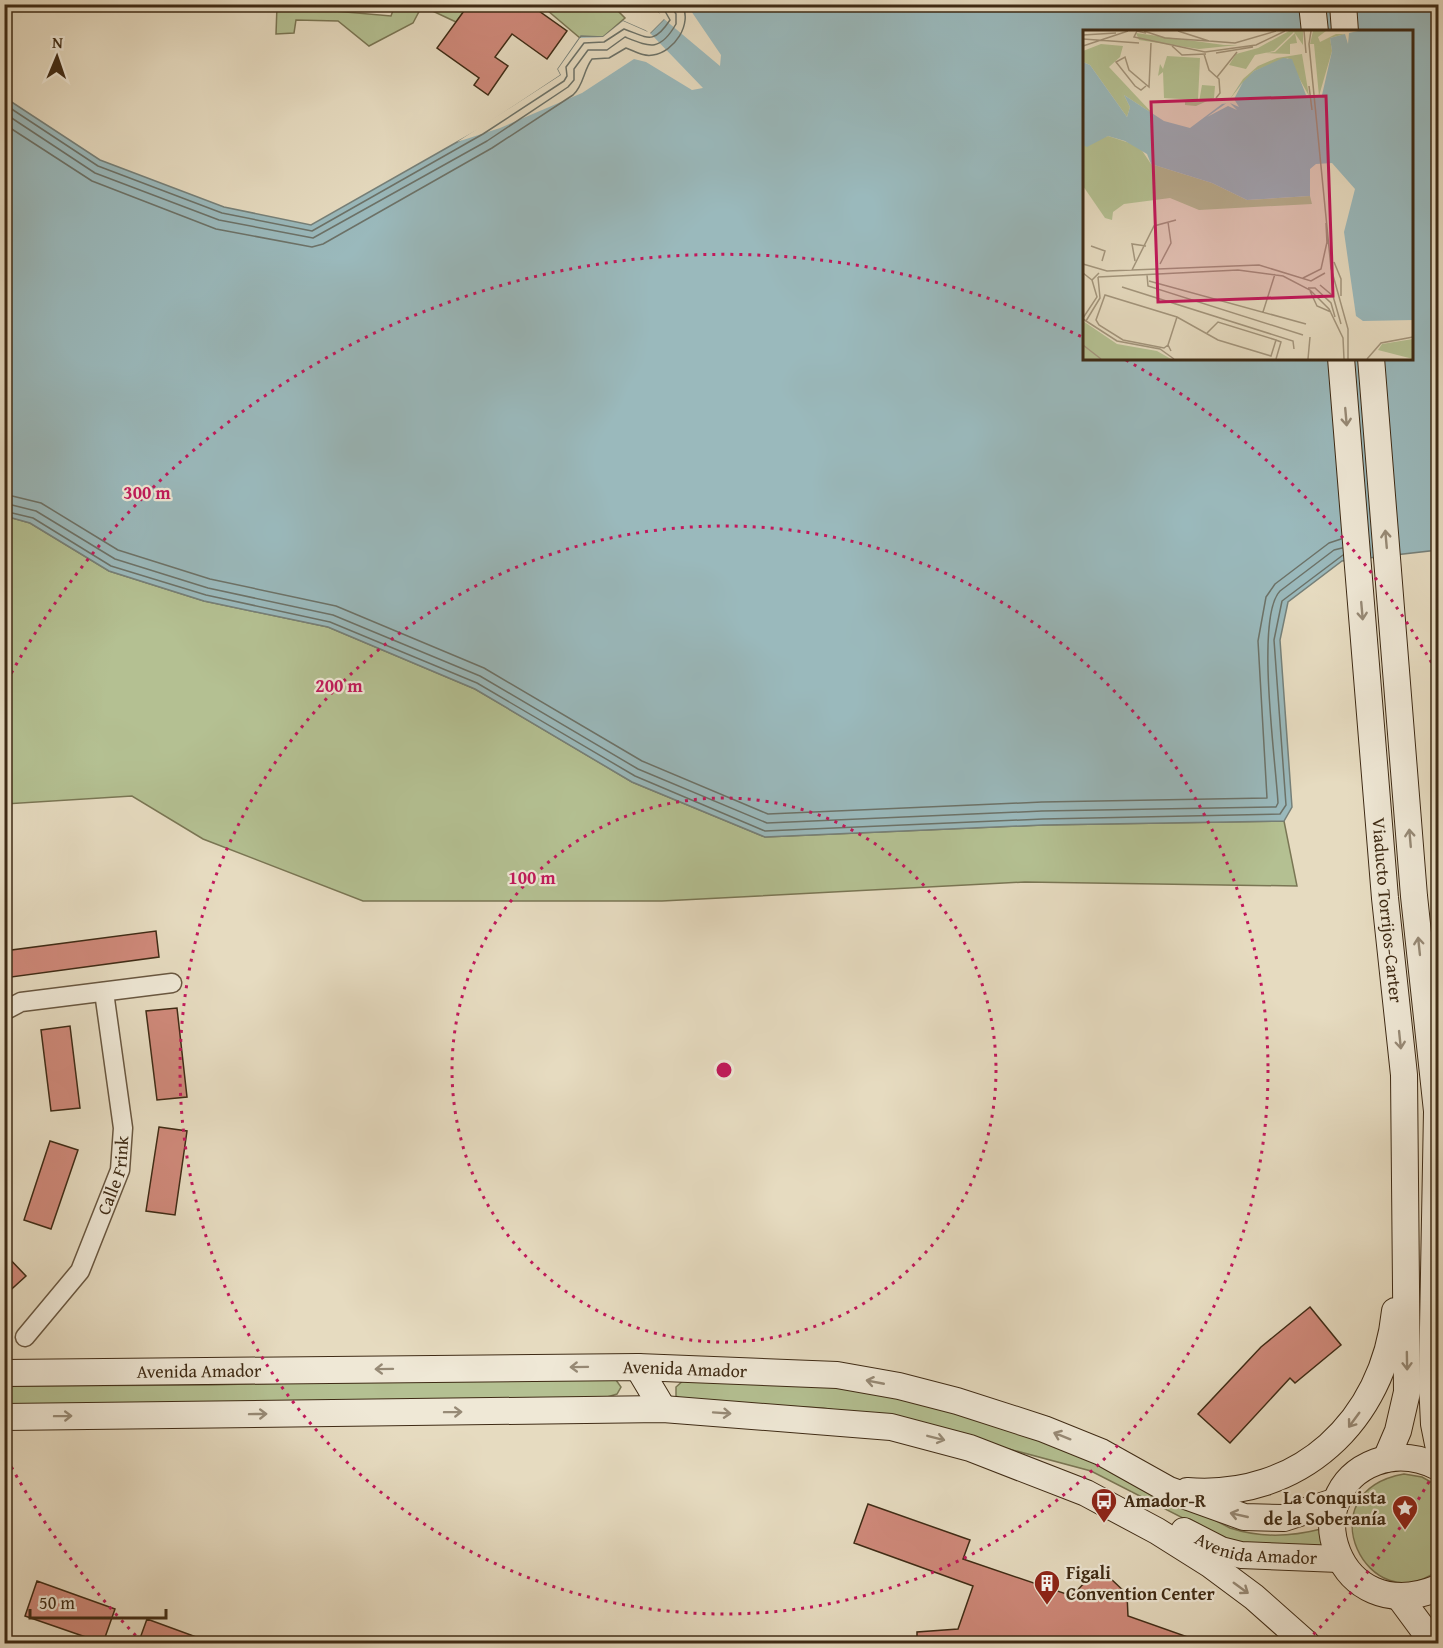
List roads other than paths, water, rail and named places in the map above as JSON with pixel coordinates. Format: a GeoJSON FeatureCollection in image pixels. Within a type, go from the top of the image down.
{"type":"FeatureCollection","features":[{"type":"Feature","properties":{"kind":"main road"},"geometry":{"type":"LineString","coordinates":[[1312,4],[1315,30]]}},
{"type":"Feature","properties":{"kind":"main road"},"geometry":{"type":"LineString","coordinates":[[1343,4],[1345,30]]}},
{"type":"Feature","properties":{"kind":"main road","name":"Viaducto Torrijos-Carter"},"geometry":{"type":"LineString","coordinates":[[1341,360],[1386,898],[1404,1075],[1407,1392],[1398,1431],[1386,1459]]}},
{"type":"Feature","properties":{"kind":"main road","name":"Viaducto Torrijos-Carter"},"geometry":{"type":"LineString","coordinates":[[1371,360],[1414,896],[1438,1115],[1432,1382],[1434,1424],[1438,1443]]}},
{"type":"Feature","properties":{"kind":"main road"},"geometry":{"type":"LineString","coordinates":[[1169,1490],[1201,1492],[1250,1488],[1292,1472],[1325,1452],[1353,1422],[1373,1388],[1393,1336],[1406,1203]]}},
{"type":"Feature","properties":{"kind":"main road"},"geometry":{"type":"LineString","coordinates":[[638,1367],[663,1408]]}},
{"type":"Feature","properties":{"kind":"main road","name":"Avenida Amador"},"geometry":{"type":"LineString","coordinates":[[4,1373],[638,1367],[837,1375],[899,1386],[987,1410],[1044,1429],[1110,1456],[1169,1490],[1228,1512],[1265,1520],[1284,1518],[1337,1501]]}},
{"type":"Feature","properties":{"kind":"main road","name":"Avenida Amador"},"geometry":{"type":"LineString","coordinates":[[4,1417],[663,1408],[891,1427],[945,1440],[1086,1492],[1211,1566],[1254,1597],[1307,1644]]}},
{"type":"Feature","properties":{"kind":"main road"},"geometry":{"type":"LineString","coordinates":[[1438,1467],[1426,1460],[1406,1457],[1386,1459],[1370,1464],[1356,1474],[1337,1501],[1332,1520],[1333,1540],[1339,1559],[1354,1579],[1369,1588],[1400,1598],[1422,1595],[1438,1588]]}},
{"type":"Feature","properties":{"kind":"main road","name":"Avenida Amador"},"geometry":{"type":"LineString","coordinates":[[1140,1522],[1175,1527],[1221,1550],[1241,1555],[1339,1559]]}},
{"type":"Feature","properties":{"kind":"main road"},"geometry":{"type":"LineString","coordinates":[[1400,1598],[1434,1644]]}},
{"type":"Feature","properties":{"kind":"street"},"geometry":{"type":"LineString","coordinates":[[4,1011],[21,1002],[172,983]]}},
{"type":"Feature","properties":{"kind":"street","name":"Calle Frink"},"geometry":{"type":"LineString","coordinates":[[25,1337],[80,1271],[120,1170],[123,1128],[104,992]]}},
{"type":"Feature","properties":{"kind":"water"},"geometry":{"type":"Polygon","coordinates":[[[653,5],[1438,5],[1438,550],[1342,561],[1288,602],[1280,640],[1292,807],[1284,821],[1043,825],[765,837],[632,782],[475,689],[328,627],[204,601],[109,571],[30,523],[5,516],[4,97],[100,160],[224,207],[311,225],[480,129],[561,75],[558,69],[581,36],[603,37],[623,21],[650,33],[664,19],[653,5]]]}},
{"type":"Feature","properties":{"kind":"place","name":"Amador-R"},"geometry":{"type":"Point","coordinates":[1104,1524]}},
{"type":"Feature","properties":{"kind":"place","name":"La Conquista de la Soberanía"},"geometry":{"type":"Point","coordinates":[1405,1531]}},
{"type":"Feature","properties":{"kind":"place","name":"Figali Convention Center"},"geometry":{"type":"Point","coordinates":[1047,1606]}}]}
